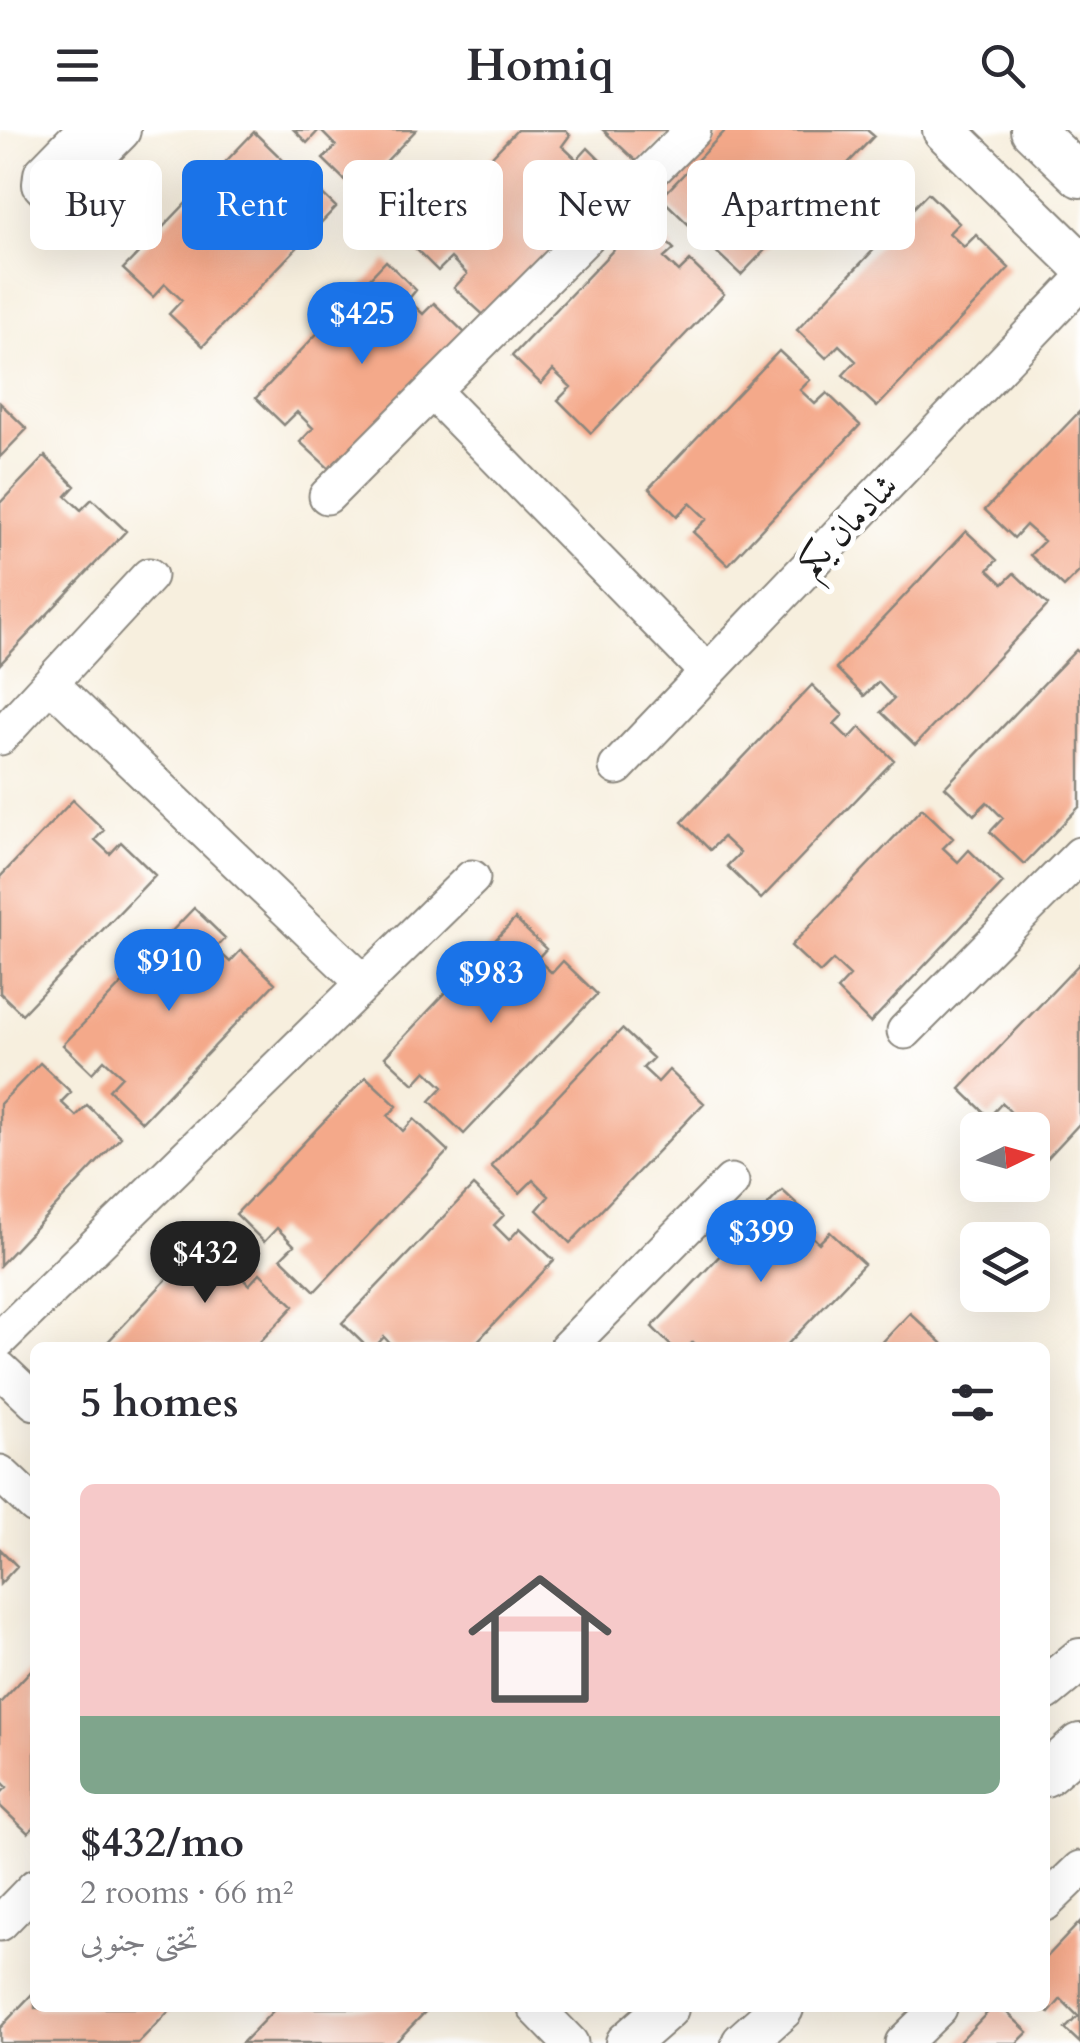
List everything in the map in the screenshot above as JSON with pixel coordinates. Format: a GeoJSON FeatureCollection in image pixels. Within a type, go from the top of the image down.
{"type":"FeatureCollection","features":[{"type":"Feature","properties":{"kind":"street"},"geometry":{"type":"LineString","coordinates":[[89,130],[44,175],[44,184],[50,191],[60,188],[119,130]]}},
{"type":"Feature","properties":{"kind":"street"},"geometry":{"type":"LineString","coordinates":[[327,496],[693,130]]}},
{"type":"Feature","properties":{"kind":"street"},"geometry":{"type":"LineString","coordinates":[[944,130],[1080,263]]}},
{"type":"Feature","properties":{"kind":"street"},"geometry":{"type":"LineString","coordinates":[[1032,130],[1080,176]]}},
{"type":"Feature","properties":{"kind":"street","name":"شادمان یکم"},"geometry":{"type":"LineString","coordinates":[[616,767],[1080,282]]}},
{"type":"Feature","properties":{"kind":"street"},"geometry":{"type":"LineString","coordinates":[[432,391],[708,672]]}},
{"type":"Feature","properties":{"kind":"street"},"geometry":{"type":"LineString","coordinates":[[0,737],[148,576]]}},
{"type":"Feature","properties":{"kind":"street"},"geometry":{"type":"LineString","coordinates":[[50,683],[364,983]]}},
{"type":"Feature","properties":{"kind":"street"},"geometry":{"type":"LineString","coordinates":[[905,1031],[1080,855]]}},
{"type":"Feature","properties":{"kind":"street"},"geometry":{"type":"LineString","coordinates":[[0,1339],[472,878]]}},
{"type":"Feature","properties":{"kind":"street"},"geometry":{"type":"LineString","coordinates":[[573,1342],[732,1182]]}},
{"type":"Feature","properties":{"kind":"street"},"geometry":{"type":"LineString","coordinates":[[0,1369],[30,1397]]}},
{"type":"Feature","properties":{"kind":"street"},"geometry":{"type":"LineString","coordinates":[[0,1473],[30,1501]]}},
{"type":"Feature","properties":{"kind":"street"},"geometry":{"type":"LineString","coordinates":[[1050,1685],[1080,1660]]}},
{"type":"Feature","properties":{"kind":"street"},"geometry":{"type":"LineString","coordinates":[[1050,1770],[1080,1745]]}},
{"type":"Feature","properties":{"kind":"street"},"geometry":{"type":"LineString","coordinates":[[1050,1898],[1080,1869]]}},
{"type":"Feature","properties":{"kind":"street"},"geometry":{"type":"LineString","coordinates":[[0,1923],[30,1892]]}},
{"type":"Feature","properties":{"kind":"street"},"geometry":{"type":"LineString","coordinates":[[540,2012],[570,2043]]}},
{"type":"Feature","properties":{"kind":"street"},"geometry":{"type":"LineString","coordinates":[[742,2043],[777,2012]]}},
{"type":"Feature","properties":{"kind":"street"},"geometry":{"type":"LineString","coordinates":[[902,2043],[935,2012]]}},
{"type":"Feature","properties":{"kind":"building"},"geometry":{"type":"Polygon","coordinates":[[[294,130],[319,130],[307,143],[294,130]]]}},
{"type":"Feature","properties":{"kind":"building"},"geometry":{"type":"Polygon","coordinates":[[[320,130],[416,130],[387,160],[343,160],[343,178],[323,159],[336,146],[320,130]]]}},
{"type":"Feature","properties":{"kind":"building"},"geometry":{"type":"Polygon","coordinates":[[[517,130],[565,130],[570,135],[562,146],[577,160],[523,160],[523,250],[555,250],[489,320],[454,288],[467,274],[451,258],[438,271],[417,250],[503,250],[503,160],[489,160],[517,130]]]}},
{"type":"Feature","properties":{"kind":"building"},"geometry":{"type":"Polygon","coordinates":[[[603,130],[669,130],[641,160],[635,160],[603,130]]]}},
{"type":"Feature","properties":{"kind":"building"},"geometry":{"type":"Polygon","coordinates":[[[726,130],[867,130],[874,136],[851,160],[697,160],[726,130]]]}},
{"type":"Feature","properties":{"kind":"building"},"geometry":{"type":"Polygon","coordinates":[[[254,132],[283,160],[227,160],[254,132]]]}},
{"type":"Feature","properties":{"kind":"building"},"geometry":{"type":"Polygon","coordinates":[[[588,148],[600,160],[577,160],[588,148]]]}},
{"type":"Feature","properties":{"kind":"building"},"geometry":{"type":"Polygon","coordinates":[[[687,171],[687,223],[667,204],[667,192],[687,171]]]}},
{"type":"Feature","properties":{"kind":"building"},"geometry":{"type":"Polygon","coordinates":[[[928,193],[959,223],[949,233],[964,247],[976,235],[1009,268],[877,407],[843,375],[856,361],[839,345],[826,358],[797,330],[873,250],[915,250],[915,207],[928,193]]]}},
{"type":"Feature","properties":{"kind":"building"},"geometry":{"type":"Polygon","coordinates":[[[323,194],[336,207],[323,221],[323,194]]]}},
{"type":"Feature","properties":{"kind":"building"},"geometry":{"type":"Polygon","coordinates":[[[182,207],[182,250],[295,250],[203,346],[169,314],[182,300],[165,284],[153,297],[123,269],[141,250],[162,250],[162,228],[182,207]]]}},
{"type":"Feature","properties":{"kind":"building"},"geometry":{"type":"Polygon","coordinates":[[[667,242],[674,249],[664,258],[679,272],[690,261],[724,294],[591,433],[558,400],[571,387],[553,370],[541,384],[512,356],[613,250],[667,250],[667,242]]]}},
{"type":"Feature","properties":{"kind":"building"},"geometry":{"type":"Polygon","coordinates":[[[714,250],[765,250],[741,275],[714,250]]]}},
{"type":"Feature","properties":{"kind":"building"},"geometry":{"type":"Polygon","coordinates":[[[386,261],[416,290],[408,300],[423,314],[434,303],[467,335],[335,474],[300,442],[313,428],[297,412],[284,425],[256,398],[386,261]]]}},
{"type":"Feature","properties":{"kind":"building"},"geometry":{"type":"Polygon","coordinates":[[[779,351],[810,380],[800,390],[815,404],[827,393],[860,425],[728,565],[693,532],[707,519],[690,503],[677,516],[649,488],[779,351]]]}},
{"type":"Feature","properties":{"kind":"building"},"geometry":{"type":"Polygon","coordinates":[[[0,403],[27,429],[0,457],[0,403]]]}},
{"type":"Feature","properties":{"kind":"building"},"geometry":{"type":"Polygon","coordinates":[[[1080,411],[1080,571],[1064,587],[1030,555],[1044,541],[1026,525],[1014,538],[985,510],[1080,411]]]}},
{"type":"Feature","properties":{"kind":"building"},"geometry":{"type":"Polygon","coordinates":[[[45,456],[75,486],[66,496],[81,510],[92,499],[126,531],[0,664],[0,503],[45,456]]]}},
{"type":"Feature","properties":{"kind":"building"},"geometry":{"type":"Polygon","coordinates":[[[966,531],[997,560],[988,570],[1003,584],[1014,573],[1048,605],[915,745],[881,712],[894,699],[878,682],[864,696],[836,668],[966,531]]]}},
{"type":"Feature","properties":{"kind":"building"},"geometry":{"type":"Polygon","coordinates":[[[1076,650],[1080,654],[1080,806],[1024,864],[990,832],[1003,818],[987,802],[974,815],[945,787],[1076,650]]]}},
{"type":"Feature","properties":{"kind":"building"},"geometry":{"type":"Polygon","coordinates":[[[812,685],[843,715],[834,724],[849,739],[860,727],[894,760],[761,899],[727,866],[740,853],[723,837],[710,850],[682,822],[812,685]]]}},
{"type":"Feature","properties":{"kind":"building"},"geometry":{"type":"Polygon","coordinates":[[[73,800],[104,830],[95,840],[110,854],[121,842],[155,875],[22,1014],[0,993],[0,877],[73,800]]]}},
{"type":"Feature","properties":{"kind":"building"},"geometry":{"type":"Polygon","coordinates":[[[922,808],[953,838],[943,848],[958,862],[969,850],[1003,883],[870,1023],[837,990],[850,976],[833,960],[820,973],[791,946],[922,808]]]}},
{"type":"Feature","properties":{"kind":"building"},"geometry":{"type":"Polygon","coordinates":[[[194,908],[225,938],[215,948],[230,962],[241,950],[275,983],[142,1122],[109,1090],[122,1076],[104,1060],[92,1073],[63,1045],[194,908]]]}},
{"type":"Feature","properties":{"kind":"building"},"geometry":{"type":"Polygon","coordinates":[[[515,919],[546,949],[537,959],[552,973],[563,961],[597,994],[464,1134],[430,1101],[443,1087],[426,1071],[414,1084],[385,1057],[515,919]]]}},
{"type":"Feature","properties":{"kind":"building"},"geometry":{"type":"Polygon","coordinates":[[[1080,963],[1080,1123],[1050,1155],[1050,1112],[1010,1112],[1002,1103],[994,1112],[984,1112],[960,1089],[1080,963]]]}},
{"type":"Feature","properties":{"kind":"building"},"geometry":{"type":"Polygon","coordinates":[[[622,1029],[653,1058],[643,1068],[658,1082],[669,1070],[704,1103],[570,1243],[537,1210],[549,1196],[533,1180],[520,1193],[491,1166],[622,1029]]]}},
{"type":"Feature","properties":{"kind":"building"},"geometry":{"type":"Polygon","coordinates":[[[40,1063],[71,1092],[61,1102],[76,1116],[87,1105],[121,1137],[0,1265],[0,1104],[40,1063]]]}},
{"type":"Feature","properties":{"kind":"building"},"geometry":{"type":"Polygon","coordinates":[[[366,1077],[397,1106],[388,1116],[403,1131],[414,1119],[448,1151],[315,1291],[281,1258],[294,1245],[277,1228],[264,1242],[236,1214],[366,1077]]]}},
{"type":"Feature","properties":{"kind":"building"},"geometry":{"type":"Polygon","coordinates":[[[473,1186],[504,1215],[494,1225],[509,1240],[520,1228],[554,1260],[477,1342],[389,1342],[384,1337],[379,1342],[362,1342],[342,1323],[473,1186]]]}},
{"type":"Feature","properties":{"kind":"building"},"geometry":{"type":"Polygon","coordinates":[[[782,1190],[813,1219],[804,1229],[819,1243],[830,1232],[864,1264],[790,1342],[667,1342],[652,1327],[782,1190]]]}},
{"type":"Feature","properties":{"kind":"building"},"geometry":{"type":"Polygon","coordinates":[[[212,1231],[243,1261],[234,1270],[249,1285],[260,1273],[294,1306],[260,1342],[108,1342],[212,1231]]]}},
{"type":"Feature","properties":{"kind":"building"},"geometry":{"type":"Polygon","coordinates":[[[910,1313],[941,1342],[883,1342],[910,1313]]]}},
{"type":"Feature","properties":{"kind":"building"},"geometry":{"type":"Polygon","coordinates":[[[0,1549],[17,1566],[0,1584],[0,1549]]]}},
{"type":"Feature","properties":{"kind":"building"},"geometry":{"type":"Polygon","coordinates":[[[30,1671],[28,1833],[0,1806],[0,1794],[7,1787],[0,1780],[0,1703],[30,1671]]]}},
{"type":"Feature","properties":{"kind":"building"},"geometry":{"type":"Polygon","coordinates":[[[1080,1922],[1080,2043],[1065,2029],[1078,2016],[1061,1999],[1050,2012],[1050,1954],[1080,1922]]]}},
{"type":"Feature","properties":{"kind":"building"},"geometry":{"type":"Polygon","coordinates":[[[30,1996],[30,2012],[168,2012],[138,2043],[0,2043],[0,2028],[30,1996]]]}},
{"type":"Feature","properties":{"kind":"building"},"geometry":{"type":"Polygon","coordinates":[[[272,2012],[425,2012],[395,2043],[242,2043],[272,2012]]]}},
{"type":"Feature","properties":{"kind":"building"},"geometry":{"type":"Polygon","coordinates":[[[988,2012],[1006,2012],[1028,2032],[1017,2043],[958,2043],[988,2012]]]}}]}
